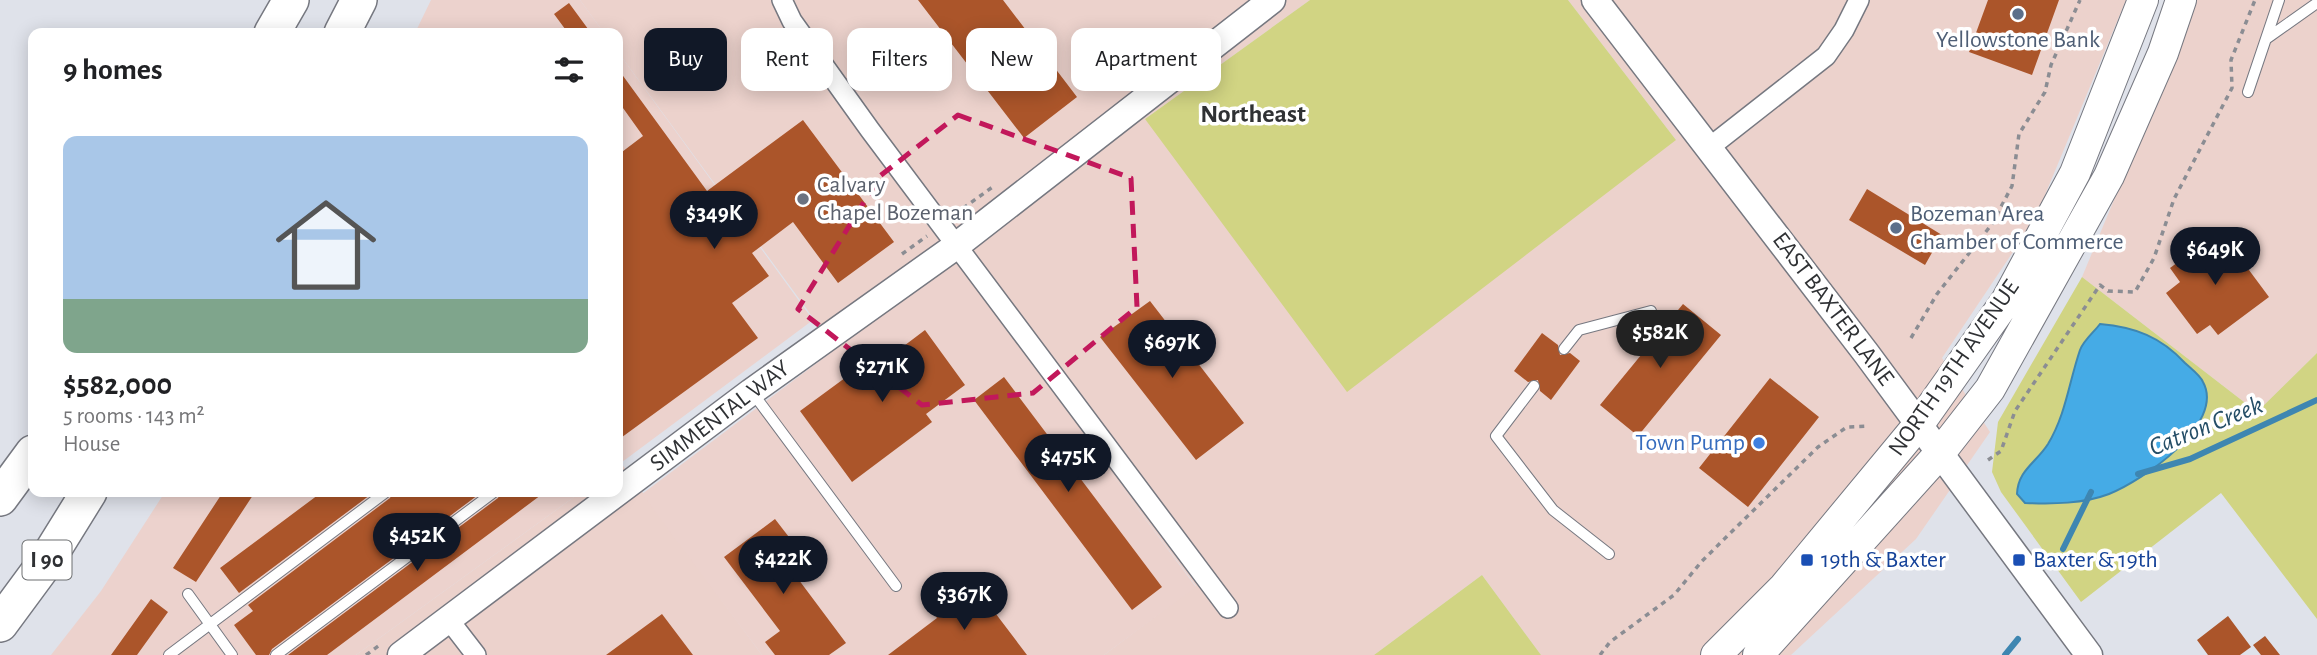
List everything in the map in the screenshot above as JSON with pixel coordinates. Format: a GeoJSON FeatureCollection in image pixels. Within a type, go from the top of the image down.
{"type":"FeatureCollection","features":[{"type":"Feature","properties":{"kind":"highway"},"geometry":{"type":"LineString","coordinates":[[275,28],[291,0]]}},
{"type":"Feature","properties":{"kind":"highway"},"geometry":{"type":"LineString","coordinates":[[345,28],[359,0]]}},
{"type":"Feature","properties":{"kind":"highway"},"geometry":{"type":"LineString","coordinates":[[0,498],[28,460]]}},
{"type":"Feature","properties":{"kind":"highway","name":"I 90"},"geometry":{"type":"LineString","coordinates":[[0,624],[45,563],[86,497]]}},
{"type":"Feature","properties":{"kind":"main road","name":"NORTH 19TH AVENUE"},"geometry":{"type":"LineString","coordinates":[[1716,655],[1784,587],[1919,424],[2006,300],[2075,173],[2143,0]]}},
{"type":"Feature","properties":{"kind":"main road","name":"NORTH 19TH AVENUE"},"geometry":{"type":"LineString","coordinates":[[1758,655],[1940,453],[1990,389],[2109,176],[2163,53],[2182,0]]}},
{"type":"Feature","properties":{"kind":"street"},"geometry":{"type":"LineString","coordinates":[[782,0],[792,21],[956,246],[1228,608]]}},
{"type":"Feature","properties":{"kind":"street","name":"EAST BAXTER LANE"},"geometry":{"type":"LineString","coordinates":[[1595,0],[1710,147],[1919,424],[2089,655]]}},
{"type":"Feature","properties":{"kind":"street"},"geometry":{"type":"LineString","coordinates":[[1710,147],[1826,56],[1844,30],[1858,0]]}},
{"type":"Feature","properties":{"kind":"street","name":"SIMMENTAL WAY"},"geometry":{"type":"LineString","coordinates":[[623,483],[956,246],[1266,2]]}},
{"type":"Feature","properties":{"kind":"street","name":"SIMMENTAL WAY"},"geometry":{"type":"LineString","coordinates":[[401,655],[603,497]]}},
{"type":"Feature","properties":{"kind":"street"},"geometry":{"type":"LineString","coordinates":[[449,620],[477,655]]}},
{"type":"Feature","properties":{"kind":"lane"},"geometry":{"type":"LineString","coordinates":[[2248,92],[2279,0]]}},
{"type":"Feature","properties":{"kind":"lane"},"geometry":{"type":"LineString","coordinates":[[2265,39],[2317,3]]}},
{"type":"Feature","properties":{"kind":"lane"},"geometry":{"type":"LineString","coordinates":[[1564,349],[1579,330],[1651,311]]}},
{"type":"Feature","properties":{"kind":"lane"},"geometry":{"type":"LineString","coordinates":[[1534,386],[1496,436],[1553,510],[1609,554]]}},
{"type":"Feature","properties":{"kind":"lane"},"geometry":{"type":"LineString","coordinates":[[751,392],[896,586]]}},
{"type":"Feature","properties":{"kind":"lane"},"geometry":{"type":"LineString","coordinates":[[169,655],[379,497]]}},
{"type":"Feature","properties":{"kind":"lane"},"geometry":{"type":"LineString","coordinates":[[276,655],[487,497]]}},
{"type":"Feature","properties":{"kind":"lane"},"geometry":{"type":"LineString","coordinates":[[188,594],[232,655]]}},
{"type":"Feature","properties":{"kind":"path"},"geometry":{"type":"LineString","coordinates":[[1911,338],[1937,294],[1992,224],[2012,186],[2019,134],[2045,92],[2051,65],[2080,0]]}},
{"type":"Feature","properties":{"kind":"path"},"geometry":{"type":"LineString","coordinates":[[1988,460],[2001,451],[2015,411],[2100,285],[2108,292],[2135,292],[2154,258],[2174,199],[2232,88],[2231,60],[2255,0]]}},
{"type":"Feature","properties":{"kind":"path"},"geometry":{"type":"LineString","coordinates":[[1600,655],[1610,642],[1674,595],[1702,561],[1818,447],[1847,427],[1868,426]]}},
{"type":"Feature","properties":{"kind":"highlighted area"},"geometry":{"type":"Polygon","coordinates":[[[958,115],[1131,178],[1137,307],[1033,393],[922,405],[798,309],[880,176],[958,115]]]}},
{"type":"Feature","properties":{"kind":"shaded area"},"geometry":{"type":"Polygon","coordinates":[[[431,0],[580,0],[600,28],[417,28],[431,0]]]}},
{"type":"Feature","properties":{"kind":"shaded area"},"geometry":{"type":"Polygon","coordinates":[[[580,0],[1310,0],[1221,64],[1221,28],[1071,28],[1071,91],[1184,91],[1145,119],[1676,140],[1568,0],[2126,0],[2035,219],[1942,358],[1990,432],[1916,539],[1791,655],[1541,655],[1482,575],[1374,655],[1104,655],[1196,586],[952,262],[836,349],[647,91],[727,91],[727,28],[644,28],[644,87],[623,59],[623,28],[600,28],[580,0]]]}},
{"type":"Feature","properties":{"kind":"shaded area"},"geometry":{"type":"Polygon","coordinates":[[[2197,0],[2317,0],[2317,353],[2257,412],[2082,277],[2197,0]]]}},
{"type":"Feature","properties":{"kind":"shaded area"},"geometry":{"type":"Polygon","coordinates":[[[623,59],[813,320],[623,461],[623,59]]]}},
{"type":"Feature","properties":{"kind":"shaded area"},"geometry":{"type":"Polygon","coordinates":[[[953,261],[1196,587],[1104,655],[762,655],[642,494],[953,261]]]}},
{"type":"Feature","properties":{"kind":"shaded area"},"geometry":{"type":"Polygon","coordinates":[[[623,466],[762,655],[356,655],[574,497],[623,497],[623,466]]]}},
{"type":"Feature","properties":{"kind":"shaded area"},"geometry":{"type":"Polygon","coordinates":[[[162,497],[574,497],[356,655],[51,655],[101,591],[162,497]]]}},
{"type":"Feature","properties":{"kind":"green space"},"geometry":{"type":"Polygon","coordinates":[[[1310,0],[1568,0],[1676,140],[1347,392],[1145,119],[1184,91],[1221,91],[1221,64],[1310,0]]]}},
{"type":"Feature","properties":{"kind":"green space"},"geometry":{"type":"Polygon","coordinates":[[[2082,277],[2257,412],[2317,353],[2317,619],[2221,493],[2081,602],[2001,492],[1992,472],[1998,422],[2082,277]]]}},
{"type":"Feature","properties":{"kind":"green space"},"geometry":{"type":"Polygon","coordinates":[[[1482,575],[1541,655],[1374,655],[1482,575]]]}},
{"type":"Feature","properties":{"kind":"water"},"geometry":{"type":"Polygon","coordinates":[[[2100,324],[2136,331],[2167,346],[2203,382],[2207,398],[2203,415],[2177,449],[2141,477],[2109,494],[2078,502],[2025,503],[2017,494],[2018,486],[2028,467],[2043,451],[2054,433],[2080,350],[2100,324]]]}},
{"type":"Feature","properties":{"kind":"building"},"geometry":{"type":"Polygon","coordinates":[[[918,0],[1003,0],[1024,28],[966,28],[966,62],[952,44],[952,28],[940,28],[918,0]]]}},
{"type":"Feature","properties":{"kind":"building"},"geometry":{"type":"Polygon","coordinates":[[[1988,0],[2059,0],[2032,75],[1969,52],[1988,0]]]}},
{"type":"Feature","properties":{"kind":"building"},"geometry":{"type":"Polygon","coordinates":[[[569,3],[587,28],[564,28],[554,14],[569,3]]]}},
{"type":"Feature","properties":{"kind":"building"},"geometry":{"type":"Polygon","coordinates":[[[1057,71],[1077,97],[1024,138],[988,91],[1057,91],[1057,71]]]}},
{"type":"Feature","properties":{"kind":"building"},"geometry":{"type":"Polygon","coordinates":[[[623,76],[707,191],[803,120],[894,242],[838,283],[793,222],[752,253],[769,276],[732,303],[758,338],[623,436],[623,151],[643,136],[623,108],[623,76]]]}},
{"type":"Feature","properties":{"kind":"building"},"geometry":{"type":"Polygon","coordinates":[[[1867,189],[1942,235],[1925,265],[1849,220],[1867,189]]]}},
{"type":"Feature","properties":{"kind":"building"},"geometry":{"type":"Polygon","coordinates":[[[2220,231],[2269,297],[2218,335],[2210,325],[2197,334],[2166,293],[2180,282],[2170,268],[2220,231]]]}},
{"type":"Feature","properties":{"kind":"building"},"geometry":{"type":"Polygon","coordinates":[[[1150,301],[1244,423],[1196,460],[1100,337],[1150,301]]]}},
{"type":"Feature","properties":{"kind":"building"},"geometry":{"type":"Polygon","coordinates":[[[1683,304],[1721,335],[1638,436],[1600,405],[1683,304]]]}},
{"type":"Feature","properties":{"kind":"building"},"geometry":{"type":"Polygon","coordinates":[[[925,330],[965,385],[926,414],[932,422],[852,482],[800,411],[883,350],[888,358],[925,330]]]}},
{"type":"Feature","properties":{"kind":"building"},"geometry":{"type":"Polygon","coordinates":[[[1542,333],[1558,345],[1560,355],[1570,353],[1580,361],[1551,400],[1540,391],[1538,380],[1528,382],[1514,371],[1542,333]]]}},
{"type":"Feature","properties":{"kind":"building"},"geometry":{"type":"Polygon","coordinates":[[[1004,377],[1162,587],[1132,610],[974,400],[1004,377]]]}},
{"type":"Feature","properties":{"kind":"building","name":"Town Pump"},"geometry":{"type":"Polygon","coordinates":[[[1770,378],[1819,417],[1748,507],[1699,468],[1770,378]]]}},
{"type":"Feature","properties":{"kind":"building"},"geometry":{"type":"Polygon","coordinates":[[[220,497],[252,497],[196,582],[173,568],[220,497]]]}},
{"type":"Feature","properties":{"kind":"building"},"geometry":{"type":"Polygon","coordinates":[[[315,497],[367,497],[239,593],[220,568],[315,497]]]}},
{"type":"Feature","properties":{"kind":"building"},"geometry":{"type":"Polygon","coordinates":[[[475,497],[272,649],[269,655],[256,655],[234,625],[253,611],[248,605],[390,498],[475,497]]]}},
{"type":"Feature","properties":{"kind":"building"},"geometry":{"type":"Polygon","coordinates":[[[538,497],[327,655],[288,655],[498,498],[538,497]]]}},
{"type":"Feature","properties":{"kind":"building"},"geometry":{"type":"Polygon","coordinates":[[[775,519],[792,541],[778,552],[846,643],[829,655],[775,655],[765,642],[780,631],[724,557],[775,519]]]}},
{"type":"Feature","properties":{"kind":"building"},"geometry":{"type":"Polygon","coordinates":[[[974,585],[1027,655],[888,655],[937,618],[935,615],[974,585]]]}},
{"type":"Feature","properties":{"kind":"building"},"geometry":{"type":"Polygon","coordinates":[[[151,599],[168,612],[137,655],[111,655],[151,599]]]}},
{"type":"Feature","properties":{"kind":"building"},"geometry":{"type":"Polygon","coordinates":[[[662,614],[693,655],[606,655],[662,614]]]}},
{"type":"Feature","properties":{"kind":"building"},"geometry":{"type":"Polygon","coordinates":[[[2228,616],[2251,647],[2240,655],[2208,655],[2197,640],[2228,616]]]}},
{"type":"Feature","properties":{"kind":"building"},"geometry":{"type":"Polygon","coordinates":[[[2265,636],[2280,655],[2261,655],[2253,645],[2265,636]]]}},
{"type":"Feature","properties":{"kind":"waterway","name":"Catron Creek"},"geometry":{"type":"LineString","coordinates":[[2138,474],[2190,459],[2317,400]]}},
{"type":"Feature","properties":{"kind":"waterway","name":"Catron Creek"},"geometry":{"type":"LineString","coordinates":[[2063,549],[2091,492]]}},
{"type":"Feature","properties":{"kind":"waterway"},"geometry":{"type":"LineString","coordinates":[[2005,655],[2018,639]]}},
{"type":"Feature","properties":{"kind":"place","name":"Yellowstone Bank"},"geometry":{"type":"Point","coordinates":[2018,14]}},
{"type":"Feature","properties":{"kind":"place","name":"Calvary Chapel Bozeman"},"geometry":{"type":"Point","coordinates":[803,199]}},
{"type":"Feature","properties":{"kind":"place","name":"Bozeman Area Chamber of Commerce"},"geometry":{"type":"Point","coordinates":[1896,228]}},
{"type":"Feature","properties":{"kind":"place","name":"Town Pump"},"geometry":{"type":"Point","coordinates":[1759,443]}},
{"type":"Feature","properties":{"kind":"place","name":"19th & Baxter"},"geometry":{"type":"Point","coordinates":[1807,560]}},
{"type":"Feature","properties":{"kind":"place","name":"Baxter & 19th"},"geometry":{"type":"Point","coordinates":[2019,560]}},
{"type":"Feature","properties":{"kind":"district","name":"Northeast"},"geometry":{"type":"Point","coordinates":[1253,114]}}]}
